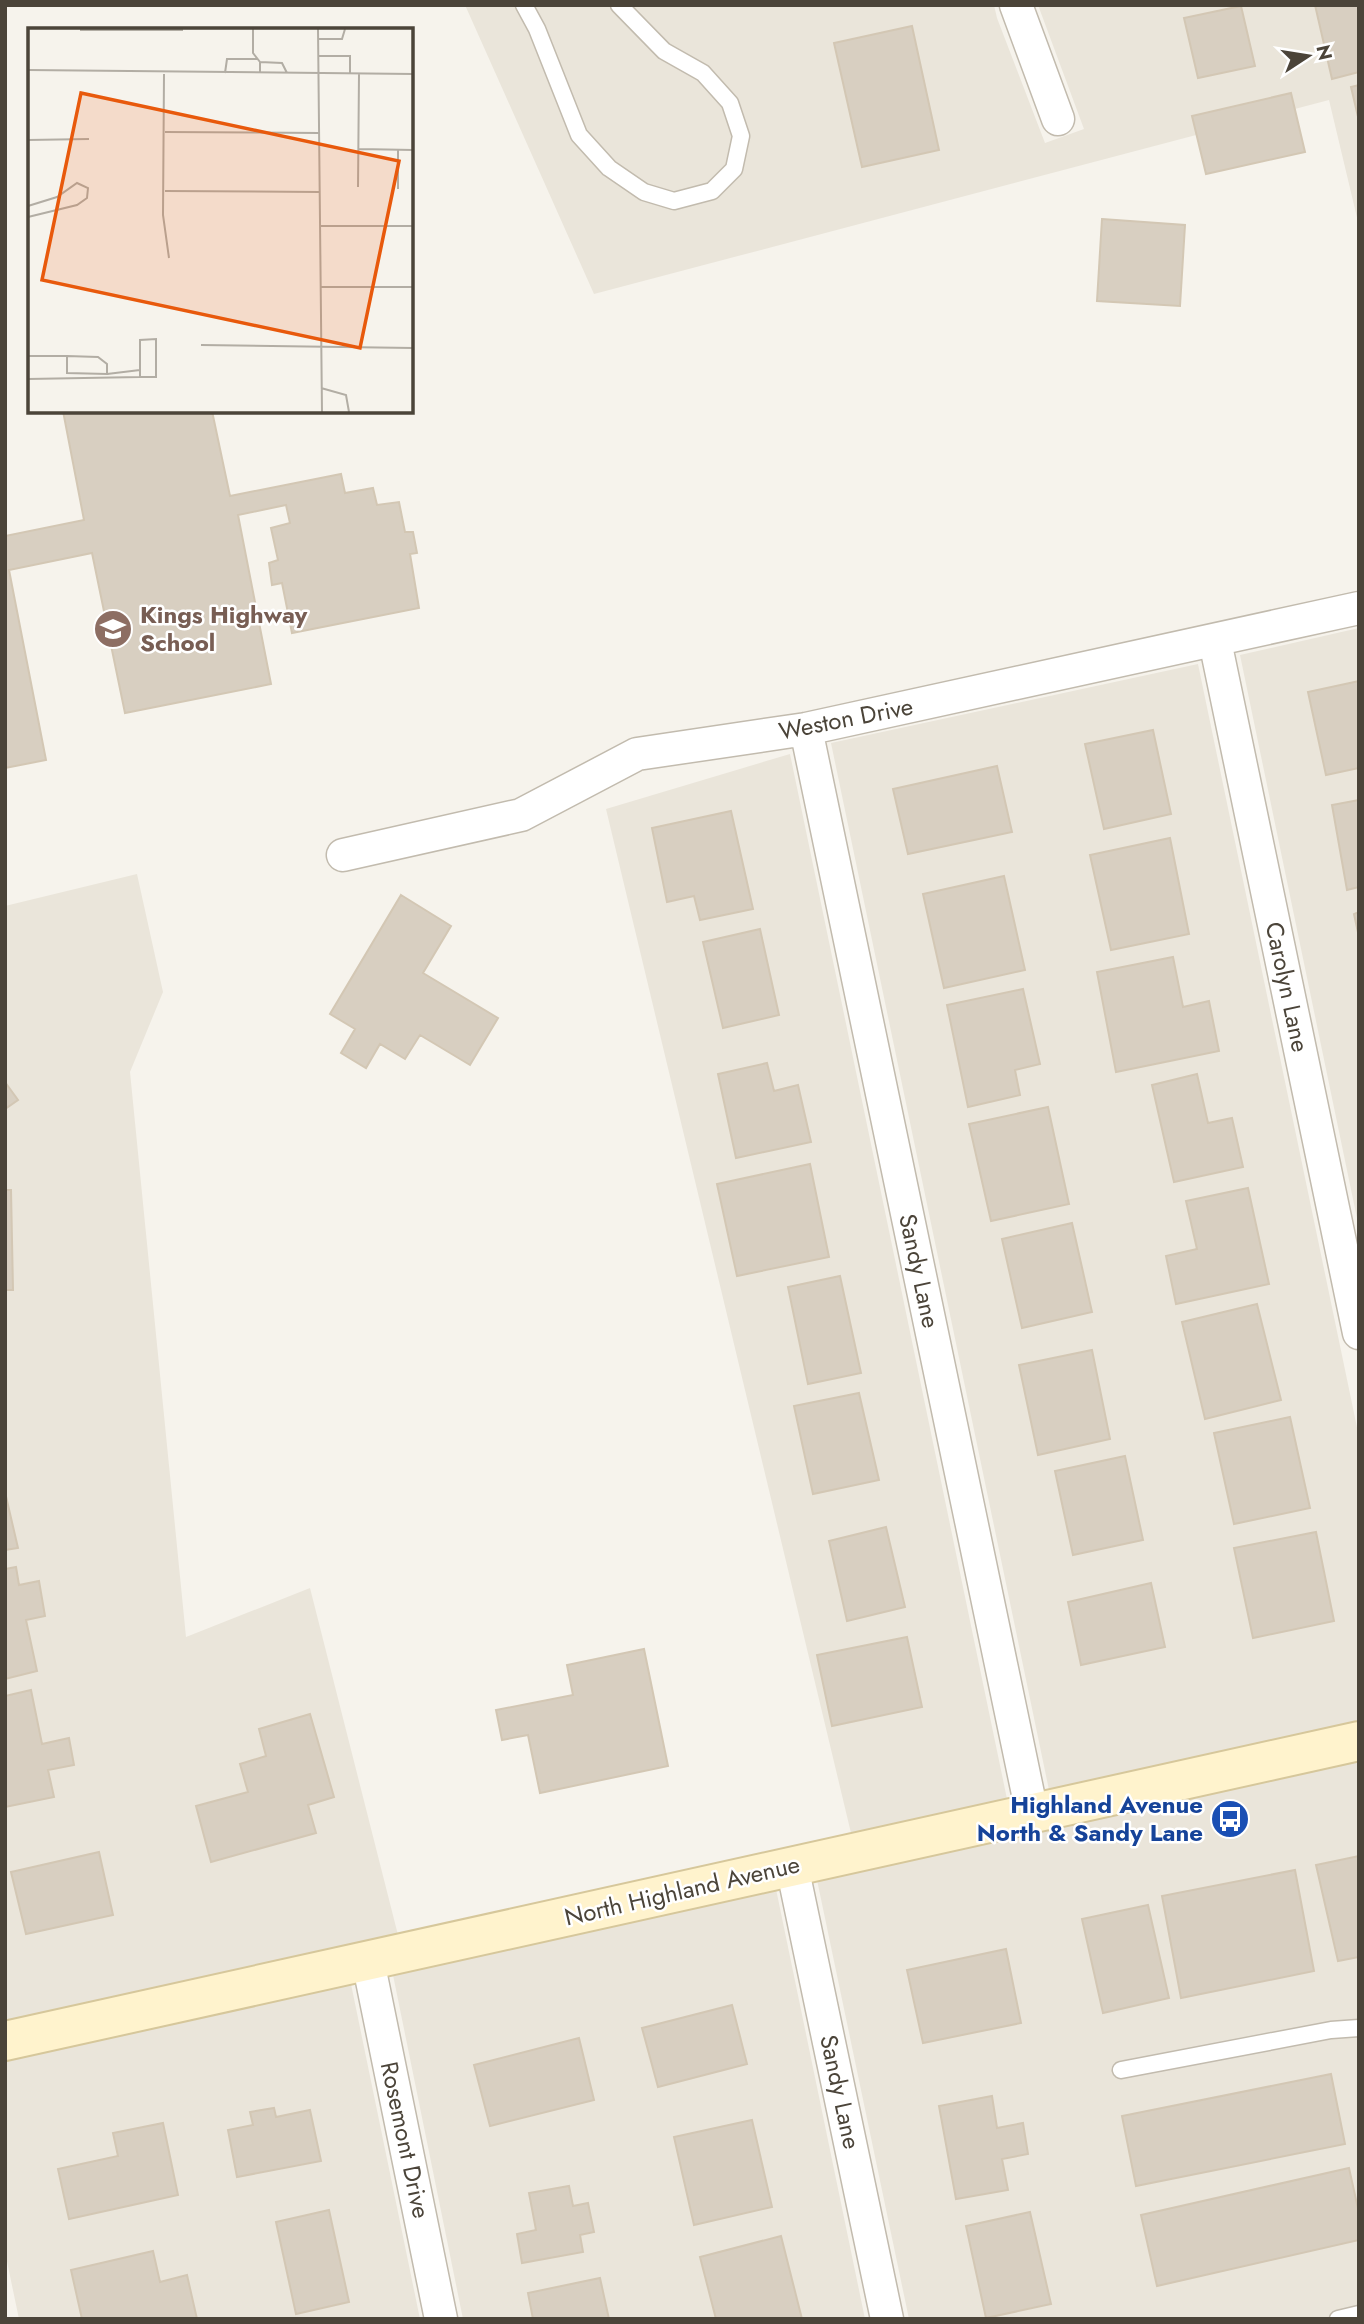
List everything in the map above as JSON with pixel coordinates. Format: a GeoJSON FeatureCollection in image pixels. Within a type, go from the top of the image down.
{"type":"FeatureCollection","features":[{"type":"Feature","properties":{"kind":"street"},"geometry":{"type":"LineString","coordinates":[[1016,5],[1058,119]]}},
{"type":"Feature","properties":{"kind":"street","name":"Weston Drive"},"geometry":{"type":"LineString","coordinates":[[343,855],[520,815],[637,754],[806,729],[1359,608]]}},
{"type":"Feature","properties":{"kind":"street","name":"Carolyn Lane"},"geometry":{"type":"LineString","coordinates":[[1215,641],[1359,1332]]}},
{"type":"Feature","properties":{"kind":"street","name":"Sandy Lane"},"geometry":{"type":"LineString","coordinates":[[806,729],[1032,1813]]}},
{"type":"Feature","properties":{"kind":"street","name":"North Highland Avenue"},"geometry":{"type":"LineString","coordinates":[[5,2041],[1359,1741]]}},
{"type":"Feature","properties":{"kind":"street","name":"Sandy Lane"},"geometry":{"type":"LineString","coordinates":[[792,1866],[887,2319]]}},
{"type":"Feature","properties":{"kind":"street","name":"Rosemont Drive"},"geometry":{"type":"LineString","coordinates":[[368,1961],[441,2319]]}},
{"type":"Feature","properties":{"kind":"lane"},"geometry":{"type":"LineString","coordinates":[[524,5],[537,29],[579,135],[608,168],[643,192],[674,201],[712,191],[734,169],[741,136],[730,103],[703,73],[664,51],[620,5]]}},
{"type":"Feature","properties":{"kind":"lane"},"geometry":{"type":"LineString","coordinates":[[1121,2070],[1331,2030],[1359,2028]]}},
{"type":"Feature","properties":{"kind":"lane"},"geometry":{"type":"LineString","coordinates":[[1338,2319],[1359,2314]]}},
{"type":"Feature","properties":{"kind":"shaded area"},"geometry":{"type":"Polygon","coordinates":[[[465,5],[994,5],[1045,143],[1084,129],[1038,5],[1359,5],[1359,226],[1329,100],[594,294],[465,5]]]}},
{"type":"Feature","properties":{"kind":"shaded area"},"geometry":{"type":"Polygon","coordinates":[[[1359,628],[1359,1228],[1240,655],[1359,628]]]}},
{"type":"Feature","properties":{"kind":"shaded area"},"geometry":{"type":"Polygon","coordinates":[[[1198,664],[1359,1437],[1359,1722],[1049,1790],[831,743],[1198,664]]]}},
{"type":"Feature","properties":{"kind":"shaded area"},"geometry":{"type":"Polygon","coordinates":[[[790,754],[1007,1799],[851,1833],[606,809],[790,754]]]}},
{"type":"Feature","properties":{"kind":"shaded area"},"geometry":{"type":"Polygon","coordinates":[[[137,874],[163,992],[130,1072],[186,1637],[310,1588],[398,1935],[5,2022],[5,906],[137,874]]]}},
{"type":"Feature","properties":{"kind":"shaded area"},"geometry":{"type":"Polygon","coordinates":[[[1359,1761],[1359,2319],[909,2319],[817,1880],[1359,1761]]]}},
{"type":"Feature","properties":{"kind":"shaded area"},"geometry":{"type":"Polygon","coordinates":[[[776,1889],[865,2319],[463,2319],[393,1975],[776,1889]]]}},
{"type":"Feature","properties":{"kind":"shaded area"},"geometry":{"type":"Polygon","coordinates":[[[351,1984],[420,2319],[19,2319],[5,2252],[5,2060],[351,1984]]]}},
{"type":"Feature","properties":{"kind":"building"},"geometry":{"type":"Polygon","coordinates":[[[1315,5],[1359,5],[1359,72],[1332,79],[1315,5]]]}},
{"type":"Feature","properties":{"kind":"building"},"geometry":{"type":"Polygon","coordinates":[[[1241,6],[1255,66],[1198,78],[1184,18],[1241,6]]]}},
{"type":"Feature","properties":{"kind":"building"},"geometry":{"type":"Polygon","coordinates":[[[912,26],[939,150],[862,167],[834,43],[912,26]]]}},
{"type":"Feature","properties":{"kind":"building"},"geometry":{"type":"Polygon","coordinates":[[[1359,85],[1359,121],[1351,87],[1359,85]]]}},
{"type":"Feature","properties":{"kind":"building"},"geometry":{"type":"Polygon","coordinates":[[[1291,93],[1305,152],[1206,174],[1192,116],[1291,93]]]}},
{"type":"Feature","properties":{"kind":"building"},"geometry":{"type":"Polygon","coordinates":[[[1102,219],[1185,225],[1180,306],[1097,301],[1102,219]]]}},
{"type":"Feature","properties":{"kind":"building"},"geometry":{"type":"Polygon","coordinates":[[[63,413],[212,413],[230,496],[341,474],[345,493],[373,488],[377,505],[399,502],[405,532],[413,532],[417,553],[410,554],[419,608],[292,633],[282,583],[272,585],[269,563],[278,560],[271,528],[290,523],[286,505],[238,515],[271,684],[125,713],[92,553],[9,570],[46,760],[5,768],[5,536],[84,520],[63,413]]]}},
{"type":"Feature","properties":{"kind":"building"},"geometry":{"type":"Polygon","coordinates":[[[1359,681],[1359,768],[1326,775],[1308,692],[1359,681]]]}},
{"type":"Feature","properties":{"kind":"building"},"geometry":{"type":"Polygon","coordinates":[[[1153,730],[1171,814],[1104,829],[1085,744],[1153,730]]]}},
{"type":"Feature","properties":{"kind":"building"},"geometry":{"type":"Polygon","coordinates":[[[997,766],[1012,832],[908,854],[893,789],[997,766]]]}},
{"type":"Feature","properties":{"kind":"building"},"geometry":{"type":"Polygon","coordinates":[[[1359,800],[1359,887],[1347,890],[1332,805],[1359,800]]]}},
{"type":"Feature","properties":{"kind":"building"},"geometry":{"type":"Polygon","coordinates":[[[731,811],[753,909],[700,920],[694,896],[667,902],[652,828],[731,811]]]}},
{"type":"Feature","properties":{"kind":"building"},"geometry":{"type":"Polygon","coordinates":[[[1170,838],[1189,934],[1111,950],[1090,855],[1170,838]]]}},
{"type":"Feature","properties":{"kind":"building"},"geometry":{"type":"Polygon","coordinates":[[[1004,876],[1025,970],[944,988],[923,894],[1004,876]]]}},
{"type":"Feature","properties":{"kind":"building"},"geometry":{"type":"Polygon","coordinates":[[[401,895],[451,926],[423,973],[498,1018],[470,1065],[420,1035],[405,1059],[380,1044],[366,1068],[341,1053],[355,1029],[330,1014],[401,895]]]}},
{"type":"Feature","properties":{"kind":"building"},"geometry":{"type":"Polygon","coordinates":[[[1359,912],[1359,937],[1354,914],[1359,912]]]}},
{"type":"Feature","properties":{"kind":"building"},"geometry":{"type":"Polygon","coordinates":[[[760,929],[779,1015],[723,1028],[703,942],[760,929]]]}},
{"type":"Feature","properties":{"kind":"building"},"geometry":{"type":"Polygon","coordinates":[[[1173,957],[1183,1007],[1209,1001],[1219,1051],[1116,1072],[1097,972],[1173,957]]]}},
{"type":"Feature","properties":{"kind":"building"},"geometry":{"type":"Polygon","coordinates":[[[1023,989],[1040,1064],[1015,1070],[1020,1095],[968,1107],[947,1005],[1023,989]]]}},
{"type":"Feature","properties":{"kind":"building"},"geometry":{"type":"Polygon","coordinates":[[[767,1063],[774,1091],[798,1085],[811,1142],[736,1158],[718,1074],[767,1063]]]}},
{"type":"Feature","properties":{"kind":"building"},"geometry":{"type":"Polygon","coordinates":[[[1197,1074],[1208,1123],[1232,1118],[1243,1167],[1174,1182],[1152,1085],[1197,1074]]]}},
{"type":"Feature","properties":{"kind":"building"},"geometry":{"type":"Polygon","coordinates":[[[5,1082],[18,1100],[5,1109],[5,1082]]]}},
{"type":"Feature","properties":{"kind":"building"},"geometry":{"type":"Polygon","coordinates":[[[1048,1107],[1069,1204],[991,1221],[969,1124],[1048,1107]]]}},
{"type":"Feature","properties":{"kind":"building"},"geometry":{"type":"Polygon","coordinates":[[[810,1164],[829,1257],[737,1276],[717,1184],[810,1164]]]}},
{"type":"Feature","properties":{"kind":"building"},"geometry":{"type":"Polygon","coordinates":[[[1248,1188],[1269,1284],[1176,1304],[1166,1256],[1197,1249],[1186,1201],[1248,1188]]]}},
{"type":"Feature","properties":{"kind":"building"},"geometry":{"type":"Polygon","coordinates":[[[5,1190],[11,1190],[13,1290],[5,1290],[5,1190]]]}},
{"type":"Feature","properties":{"kind":"building"},"geometry":{"type":"Polygon","coordinates":[[[1072,1223],[1092,1312],[1022,1328],[1002,1239],[1072,1223]]]}},
{"type":"Feature","properties":{"kind":"building"},"geometry":{"type":"Polygon","coordinates":[[[840,1276],[861,1373],[808,1384],[788,1287],[840,1276]]]}},
{"type":"Feature","properties":{"kind":"building"},"geometry":{"type":"Polygon","coordinates":[[[1257,1304],[1281,1400],[1205,1419],[1182,1322],[1257,1304]]]}},
{"type":"Feature","properties":{"kind":"building"},"geometry":{"type":"Polygon","coordinates":[[[1092,1350],[1110,1439],[1038,1455],[1019,1365],[1092,1350]]]}},
{"type":"Feature","properties":{"kind":"building"},"geometry":{"type":"Polygon","coordinates":[[[859,1393],[879,1480],[813,1494],[794,1406],[859,1393]]]}},
{"type":"Feature","properties":{"kind":"building"},"geometry":{"type":"Polygon","coordinates":[[[1290,1417],[1310,1508],[1234,1524],[1214,1433],[1290,1417]]]}},
{"type":"Feature","properties":{"kind":"building"},"geometry":{"type":"Polygon","coordinates":[[[1125,1456],[1143,1540],[1073,1555],[1055,1471],[1125,1456]]]}},
{"type":"Feature","properties":{"kind":"building"},"geometry":{"type":"Polygon","coordinates":[[[5,1492],[18,1548],[5,1550],[5,1492]]]}},
{"type":"Feature","properties":{"kind":"building"},"geometry":{"type":"Polygon","coordinates":[[[886,1527],[905,1607],[847,1621],[829,1541],[886,1527]]]}},
{"type":"Feature","properties":{"kind":"building"},"geometry":{"type":"Polygon","coordinates":[[[1316,1532],[1334,1621],[1253,1638],[1234,1548],[1316,1532]]]}},
{"type":"Feature","properties":{"kind":"building"},"geometry":{"type":"Polygon","coordinates":[[[16,1567],[19,1585],[39,1581],[45,1616],[26,1620],[37,1671],[5,1679],[5,1569],[16,1567]]]}},
{"type":"Feature","properties":{"kind":"building"},"geometry":{"type":"Polygon","coordinates":[[[1151,1583],[1165,1647],[1081,1665],[1068,1602],[1151,1583]]]}},
{"type":"Feature","properties":{"kind":"building"},"geometry":{"type":"Polygon","coordinates":[[[907,1637],[922,1707],[832,1726],[817,1655],[907,1637]]]}},
{"type":"Feature","properties":{"kind":"building"},"geometry":{"type":"Polygon","coordinates":[[[644,1649],[668,1766],[540,1793],[528,1735],[502,1740],[496,1710],[573,1695],[567,1665],[644,1649]]]}},
{"type":"Feature","properties":{"kind":"building"},"geometry":{"type":"Polygon","coordinates":[[[31,1690],[42,1744],[69,1738],[74,1765],[48,1770],[54,1797],[5,1807],[5,1696],[31,1690]]]}},
{"type":"Feature","properties":{"kind":"building"},"geometry":{"type":"Polygon","coordinates":[[[310,1714],[334,1797],[308,1805],[316,1833],[211,1862],[196,1806],[248,1792],[240,1764],[266,1756],[259,1729],[310,1714]]]}},
{"type":"Feature","properties":{"kind":"building"},"geometry":{"type":"Polygon","coordinates":[[[99,1852],[113,1915],[26,1934],[11,1872],[99,1852]]]}},
{"type":"Feature","properties":{"kind":"building"},"geometry":{"type":"Polygon","coordinates":[[[1359,1856],[1359,1957],[1338,1961],[1316,1865],[1359,1856]]]}},
{"type":"Feature","properties":{"kind":"building"},"geometry":{"type":"Polygon","coordinates":[[[1295,1870],[1314,1971],[1181,1998],[1162,1896],[1295,1870]]]}},
{"type":"Feature","properties":{"kind":"building"},"geometry":{"type":"Polygon","coordinates":[[[1148,1905],[1169,1998],[1103,2013],[1082,1919],[1148,1905]]]}},
{"type":"Feature","properties":{"kind":"building"},"geometry":{"type":"Polygon","coordinates":[[[1006,1949],[1021,2023],[923,2043],[907,1970],[1006,1949]]]}},
{"type":"Feature","properties":{"kind":"building"},"geometry":{"type":"Polygon","coordinates":[[[732,2005],[747,2064],[658,2087],[642,2028],[732,2005]]]}},
{"type":"Feature","properties":{"kind":"building"},"geometry":{"type":"Polygon","coordinates":[[[579,2038],[594,2100],[490,2126],[474,2065],[579,2038]]]}},
{"type":"Feature","properties":{"kind":"building"},"geometry":{"type":"Polygon","coordinates":[[[1331,2074],[1345,2144],[1136,2186],[1122,2116],[1331,2074]]]}},
{"type":"Feature","properties":{"kind":"building"},"geometry":{"type":"Polygon","coordinates":[[[992,2096],[997,2128],[1023,2123],[1028,2154],[1002,2159],[1008,2190],[956,2199],[939,2106],[992,2096]]]}},
{"type":"Feature","properties":{"kind":"building"},"geometry":{"type":"Polygon","coordinates":[[[274,2108],[276,2117],[310,2110],[321,2161],[237,2177],[228,2130],[253,2125],[250,2112],[274,2108]]]}},
{"type":"Feature","properties":{"kind":"building"},"geometry":{"type":"Polygon","coordinates":[[[752,2120],[772,2207],[694,2225],[674,2137],[752,2120]]]}},
{"type":"Feature","properties":{"kind":"building"},"geometry":{"type":"Polygon","coordinates":[[[163,2123],[178,2195],[69,2219],[58,2169],[118,2156],[113,2133],[163,2123]]]}},
{"type":"Feature","properties":{"kind":"building"},"geometry":{"type":"Polygon","coordinates":[[[1349,2168],[1359,2213],[1359,2240],[1157,2286],[1141,2215],[1349,2168]]]}},
{"type":"Feature","properties":{"kind":"building"},"geometry":{"type":"Polygon","coordinates":[[[569,2186],[573,2206],[588,2203],[594,2232],[580,2235],[583,2252],[522,2263],[517,2234],[536,2230],[529,2193],[569,2186]]]}},
{"type":"Feature","properties":{"kind":"building"},"geometry":{"type":"Polygon","coordinates":[[[329,2210],[349,2302],[296,2314],[276,2222],[329,2210]]]}},
{"type":"Feature","properties":{"kind":"building"},"geometry":{"type":"Polygon","coordinates":[[[1030,2212],[1051,2304],[986,2318],[966,2226],[1030,2212]]]}},
{"type":"Feature","properties":{"kind":"building"},"geometry":{"type":"Polygon","coordinates":[[[781,2236],[802,2319],[716,2319],[700,2257],[781,2236]]]}},
{"type":"Feature","properties":{"kind":"building"},"geometry":{"type":"Polygon","coordinates":[[[153,2251],[160,2282],[187,2275],[197,2319],[82,2319],[71,2270],[153,2251]]]}},
{"type":"Feature","properties":{"kind":"building"},"geometry":{"type":"Polygon","coordinates":[[[600,2278],[609,2319],[533,2319],[528,2293],[600,2278]]]}},
{"type":"Feature","properties":{"kind":"place","name":"Kings Highway School"},"geometry":{"type":"Point","coordinates":[113,629]}},
{"type":"Feature","properties":{"kind":"place","name":"Highland Avenue North & Sandy Lane"},"geometry":{"type":"Point","coordinates":[1230,1819]}}]}
